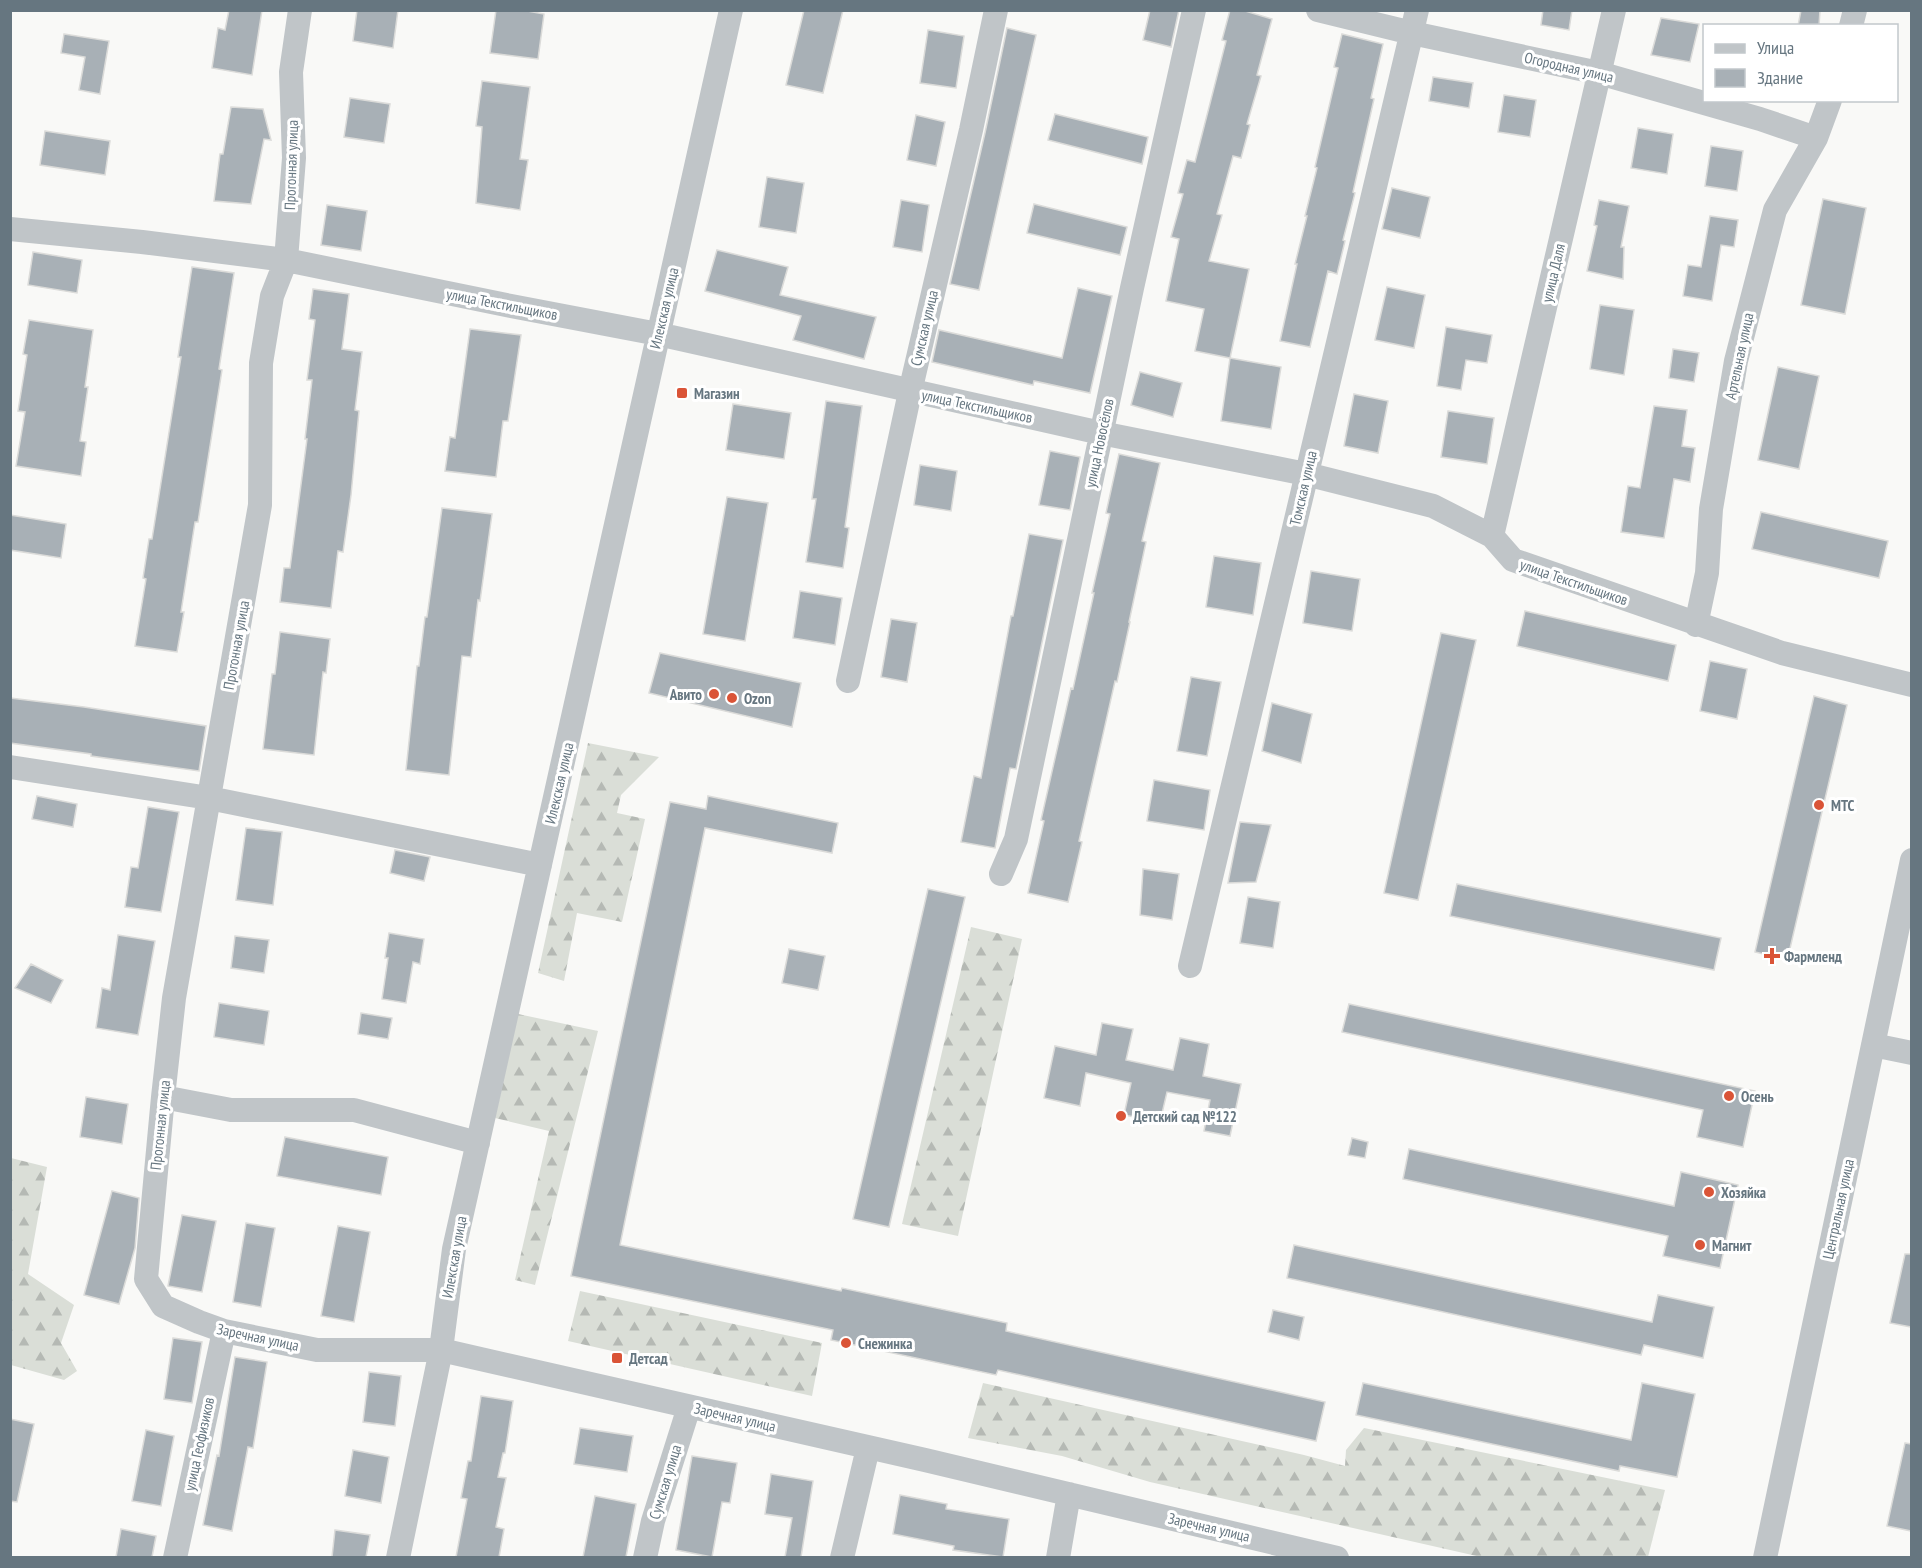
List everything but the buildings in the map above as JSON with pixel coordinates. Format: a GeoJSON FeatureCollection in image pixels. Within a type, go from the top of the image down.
{"type":"FeatureCollection","features":[{"type":"Feature","properties":{"kind":"street","name":"Прогонная улица"},"geometry":{"type":"LineString","coordinates":[[146,1279],[174,998],[260,505],[261,363],[272,296],[286,260],[294,158],[291,72],[300,10]]}},
{"type":"Feature","properties":{"kind":"street","name":"Илекская улица"},"geometry":{"type":"LineString","coordinates":[[398,1557],[441,1350],[454,1249],[731,10]]}},
{"type":"Feature","properties":{"kind":"street","name":"Сумская улица"},"geometry":{"type":"LineString","coordinates":[[848,681],[996,10]]}},
{"type":"Feature","properties":{"kind":"street","name":"улица Новосёлов"},"geometry":{"type":"LineString","coordinates":[[1001,874],[1016,840],[1101,434],[1194,10]]}},
{"type":"Feature","properties":{"kind":"street","name":"Огородная улица"},"geometry":{"type":"LineString","coordinates":[[1318,10],[1414,22],[1760,119],[1816,138]]}},
{"type":"Feature","properties":{"kind":"street","name":"улица Даля"},"geometry":{"type":"LineString","coordinates":[[1492,536],[1614,10]]}},
{"type":"Feature","properties":{"kind":"street","name":"Томская улица"},"geometry":{"type":"LineString","coordinates":[[1190,966],[1414,22]]}},
{"type":"Feature","properties":{"kind":"street","name":"Артельная улица"},"geometry":{"type":"LineString","coordinates":[[1696,625],[1707,573],[1711,509],[1736,361],[1775,210],[1816,138],[1829,102]]}},
{"type":"Feature","properties":{"kind":"street","name":"улица Текстильщиков"},"geometry":{"type":"LineString","coordinates":[[10,230],[142,242],[286,260],[658,334],[1101,434],[1306,474],[1433,506],[1492,536],[1513,560],[1696,625],[1782,653],[1911,685]]}},
{"type":"Feature","properties":{"kind":"street"},"geometry":{"type":"LineString","coordinates":[[10,767],[209,798],[540,866]]}},
{"type":"Feature","properties":{"kind":"street","name":"Центральная улица"},"geometry":{"type":"LineString","coordinates":[[1765,1557],[1911,860]]}},
{"type":"Feature","properties":{"kind":"street"},"geometry":{"type":"LineString","coordinates":[[1873,1045],[1911,1053]]}},
{"type":"Feature","properties":{"kind":"street"},"geometry":{"type":"LineString","coordinates":[[163,1097],[231,1110],[354,1110],[478,1143]]}},
{"type":"Feature","properties":{"kind":"street","name":"Заречная улица"},"geometry":{"type":"LineString","coordinates":[[146,1279],[163,1306],[224,1331],[317,1350],[441,1350],[1069,1494],[1283,1551],[1337,1557]]}},
{"type":"Feature","properties":{"kind":"street","name":"улица Геофизиков"},"geometry":{"type":"LineString","coordinates":[[175,1557],[224,1331]]}},
{"type":"Feature","properties":{"kind":"street","name":"Сумская улица"},"geometry":{"type":"LineString","coordinates":[[645,1557],[653,1521],[689,1407]]}},
{"type":"Feature","properties":{"kind":"street"},"geometry":{"type":"LineString","coordinates":[[842,1557],[868,1448]]}},
{"type":"Feature","properties":{"kind":"street"},"geometry":{"type":"LineString","coordinates":[[1058,1557],[1069,1494]]}},
{"type":"Feature","properties":{"kind":"green space"},"geometry":{"type":"Polygon","coordinates":[[[588,743],[659,757],[621,795],[617,813],[645,819],[622,922],[577,913],[564,981],[538,973],[588,743]]]}},
{"type":"Feature","properties":{"kind":"green space"},"geometry":{"type":"Polygon","coordinates":[[[971,927],[1022,939],[958,1236],[902,1224],[971,927]]]}},
{"type":"Feature","properties":{"kind":"green space"},"geometry":{"type":"Polygon","coordinates":[[[518,1014],[598,1031],[535,1285],[515,1280],[549,1131],[495,1118],[518,1014]]]}},
{"type":"Feature","properties":{"kind":"green space"},"geometry":{"type":"Polygon","coordinates":[[[11,1158],[47,1167],[28,1274],[74,1305],[61,1343],[77,1371],[64,1380],[11,1365],[11,1158]]]}},
{"type":"Feature","properties":{"kind":"green space"},"geometry":{"type":"Polygon","coordinates":[[[580,1291],[822,1343],[812,1396],[568,1341],[580,1291]]]}},
{"type":"Feature","properties":{"kind":"green space"},"geometry":{"type":"Polygon","coordinates":[[[983,1383],[1345,1466],[1346,1450],[1364,1428],[1665,1490],[1648,1557],[1481,1557],[1150,1482],[1062,1456],[968,1438],[983,1383]]]}},
{"type":"Feature","properties":{"kind":"place","name":"Магазин"},"geometry":{"type":"Point","coordinates":[682,393]}},
{"type":"Feature","properties":{"kind":"place","name":"Авито"},"geometry":{"type":"Point","coordinates":[714,694]}},
{"type":"Feature","properties":{"kind":"place","name":"Ozon"},"geometry":{"type":"Point","coordinates":[732,698]}},
{"type":"Feature","properties":{"kind":"place","name":"МТС"},"geometry":{"type":"Point","coordinates":[1819,805]}},
{"type":"Feature","properties":{"kind":"place","name":"Фармленд"},"geometry":{"type":"Point","coordinates":[1772,956]}},
{"type":"Feature","properties":{"kind":"place","name":"Осень"},"geometry":{"type":"Point","coordinates":[1729,1096]}},
{"type":"Feature","properties":{"kind":"place","name":"Детский сад №122"},"geometry":{"type":"Point","coordinates":[1121,1116]}},
{"type":"Feature","properties":{"kind":"place","name":"Хозяйка"},"geometry":{"type":"Point","coordinates":[1709,1192]}},
{"type":"Feature","properties":{"kind":"place","name":"Магнит"},"geometry":{"type":"Point","coordinates":[1700,1245]}},
{"type":"Feature","properties":{"kind":"place","name":"Снежинка"},"geometry":{"type":"Point","coordinates":[846,1343]}},
{"type":"Feature","properties":{"kind":"place","name":"Детсад"},"geometry":{"type":"Point","coordinates":[617,1358]}}]}
